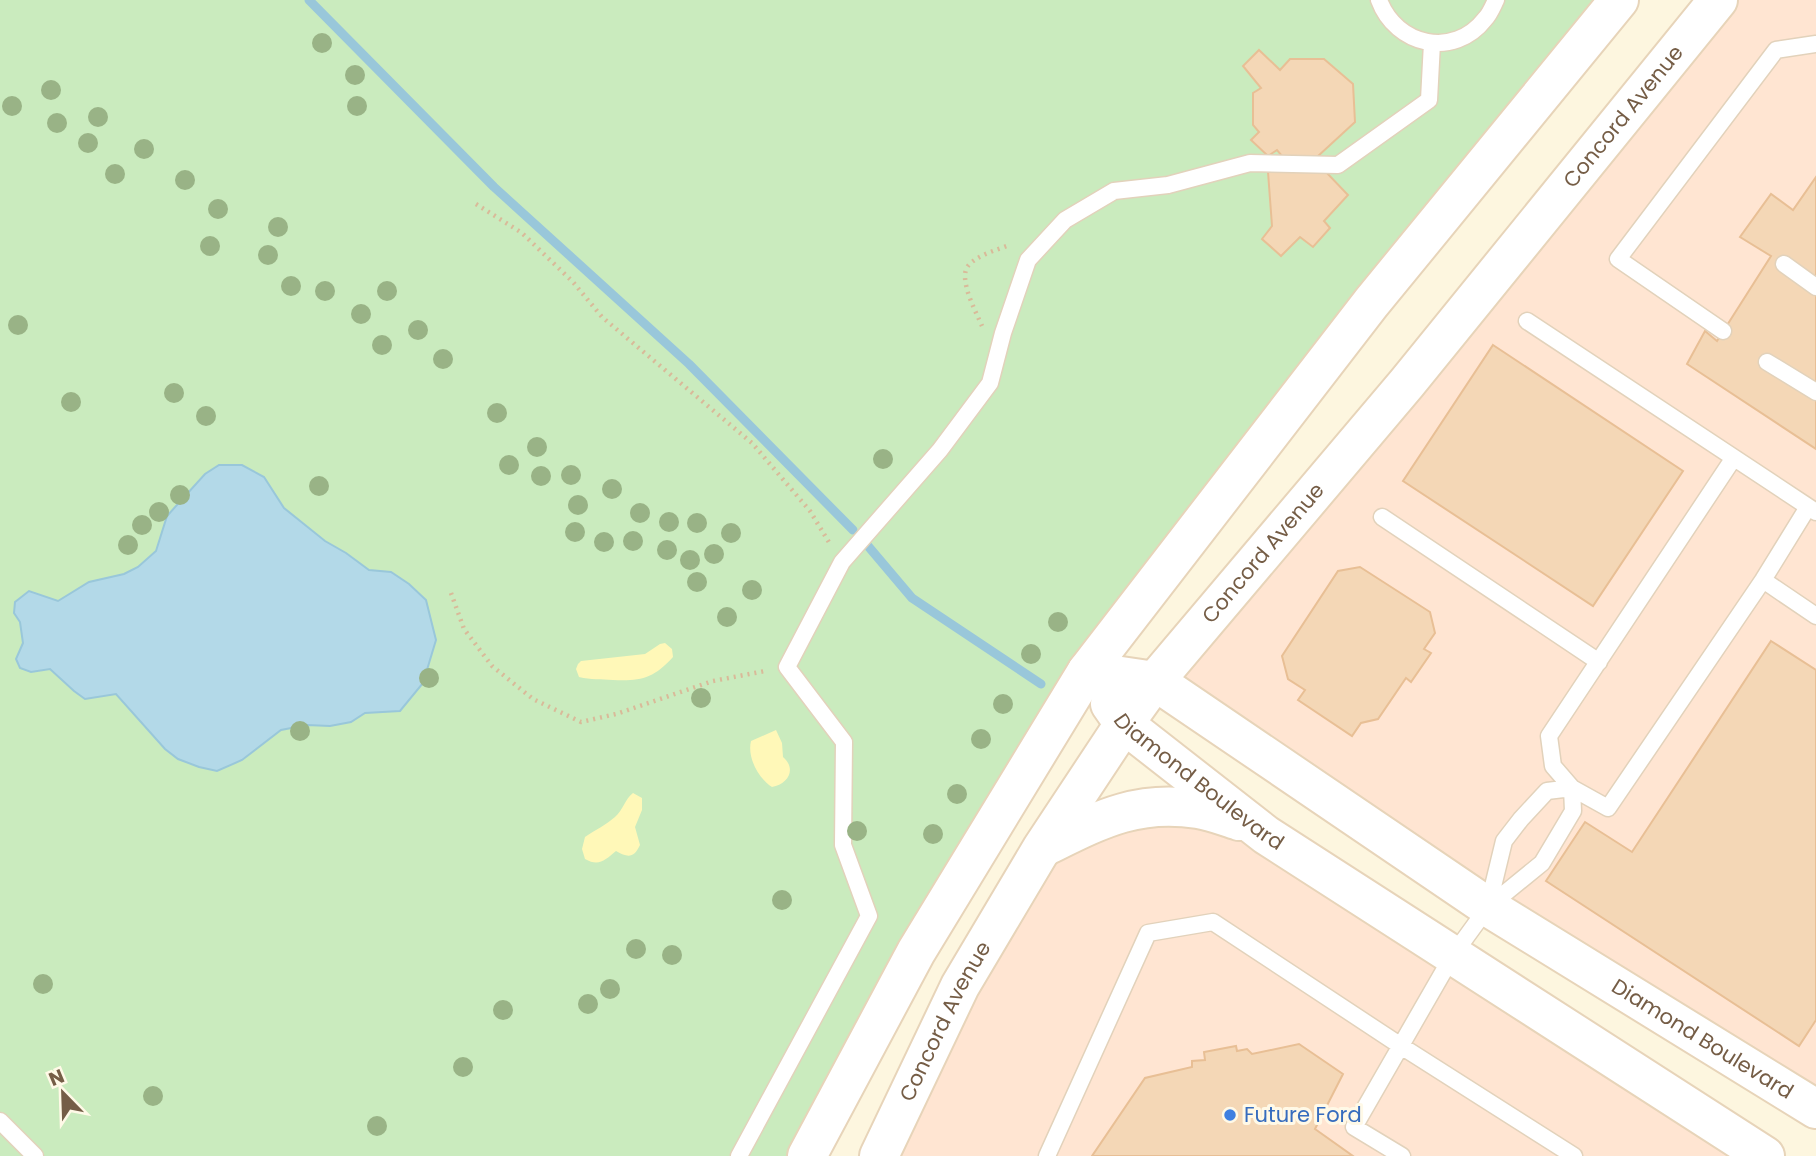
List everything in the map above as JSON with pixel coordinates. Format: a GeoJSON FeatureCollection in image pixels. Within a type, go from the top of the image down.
{"type":"FeatureCollection","features":[{"type":"Feature","properties":{"kind":"main road"},"geometry":{"type":"LineString","coordinates":[[807,1156],[916,952],[1087,671],[1370,303],[1619,0]]}},
{"type":"Feature","properties":{"kind":"main road","name":"Concord Avenue"},"geometry":{"type":"LineString","coordinates":[[879,1156],[960,986],[1042,848],[1155,681],[1407,383],[1718,0]]}},
{"type":"Feature","properties":{"kind":"main road","name":"Diamond Boulevard"},"geometry":{"type":"LineString","coordinates":[[1087,671],[1155,681],[1488,907],[1816,1108]]}},
{"type":"Feature","properties":{"kind":"main road","name":"Diamond Boulevard"},"geometry":{"type":"LineString","coordinates":[[1087,671],[1124,724],[1266,835],[1765,1156]]}},
{"type":"Feature","properties":{"kind":"main road"},"geometry":{"type":"LineString","coordinates":[[1042,848],[1101,819],[1125,811],[1160,806],[1199,809],[1256,826]]}},
{"type":"Feature","properties":{"kind":"lane"},"geometry":{"type":"LineString","coordinates":[[1379,0],[1396,28],[1413,38],[1432,43],[1452,41],[1471,33],[1486,19],[1496,0]]}},
{"type":"Feature","properties":{"kind":"lane"},"geometry":{"type":"LineString","coordinates":[[739,1156],[869,916],[844,845],[844,742],[787,667],[842,562],[940,450],[990,383],[1003,333],[1028,260],[1065,220],[1114,191],[1168,185],[1250,163],[1338,165],[1429,100],[1432,43]]}},
{"type":"Feature","properties":{"kind":"lane"},"geometry":{"type":"LineString","coordinates":[[1723,331],[1618,259],[1776,50],[1816,44]]}},
{"type":"Feature","properties":{"kind":"lane"},"geometry":{"type":"LineString","coordinates":[[1784,264],[1816,287]]}},
{"type":"Feature","properties":{"kind":"lane"},"geometry":{"type":"LineString","coordinates":[[1527,321],[1812,509],[1608,808],[1572,788],[1553,766],[1549,736],[1733,458]]}},
{"type":"Feature","properties":{"kind":"lane"},"geometry":{"type":"LineString","coordinates":[[1768,362],[1816,392]]}},
{"type":"Feature","properties":{"kind":"lane"},"geometry":{"type":"LineString","coordinates":[[1382,517],[1599,662]]}},
{"type":"Feature","properties":{"kind":"lane"},"geometry":{"type":"LineString","coordinates":[[1763,580],[1816,616]]}},
{"type":"Feature","properties":{"kind":"lane"},"geometry":{"type":"LineString","coordinates":[[1402,1156],[1354,1127],[1453,955],[1488,907],[1542,863],[1573,811],[1572,788]]}},
{"type":"Feature","properties":{"kind":"lane"},"geometry":{"type":"LineString","coordinates":[[1488,907],[1504,841],[1547,791],[1572,788]]}},
{"type":"Feature","properties":{"kind":"lane"},"geometry":{"type":"LineString","coordinates":[[1047,1156],[1148,933],[1213,922],[1574,1156]]}},
{"type":"Feature","properties":{"kind":"lane"},"geometry":{"type":"LineString","coordinates":[[0,1121],[36,1156]]}},
{"type":"Feature","properties":{"kind":"path"},"geometry":{"type":"LineString","coordinates":[[476,204],[522,233],[573,282],[602,317],[752,443],[810,511],[842,562]]}},
{"type":"Feature","properties":{"kind":"path"},"geometry":{"type":"LineString","coordinates":[[452,593],[464,629],[492,666],[533,699],[581,722],[617,714],[713,681],[787,667]]}},
{"type":"Feature","properties":{"kind":"shaded area"},"geometry":{"type":"Polygon","coordinates":[[[1718,0],[1816,0],[1816,1109],[1155,681],[1718,0]]]}},
{"type":"Feature","properties":{"kind":"shaded area"},"geometry":{"type":"Polygon","coordinates":[[[1186,815],[1266,835],[1765,1156],[887,1156],[972,987],[1064,852],[1109,827],[1186,815]]]}},
{"type":"Feature","properties":{"kind":"green space"},"geometry":{"type":"Polygon","coordinates":[[[0,0],[1619,0],[1087,671],[807,1156],[0,1156],[0,0]]]}},
{"type":"Feature","properties":{"kind":"sand"},"geometry":{"type":"Polygon","coordinates":[[[665,643],[672,649],[673,657],[659,670],[646,677],[623,680],[588,679],[579,677],[576,669],[581,661],[645,654],[665,643]]]}},
{"type":"Feature","properties":{"kind":"sand"},"geometry":{"type":"Polygon","coordinates":[[[776,730],[782,743],[783,757],[790,771],[782,783],[772,787],[755,767],[750,747],[751,741],[776,730]]]}},
{"type":"Feature","properties":{"kind":"sand"},"geometry":{"type":"Polygon","coordinates":[[[633,793],[642,798],[642,810],[635,827],[640,845],[638,849],[630,856],[616,851],[598,862],[585,859],[582,849],[585,837],[615,817],[633,793]]]}},
{"type":"Feature","properties":{"kind":"water"},"geometry":{"type":"Polygon","coordinates":[[[219,465],[242,465],[264,477],[284,508],[325,541],[369,570],[391,572],[409,584],[426,600],[436,640],[423,683],[400,711],[365,713],[351,722],[330,726],[307,725],[281,730],[242,760],[217,771],[178,759],[165,749],[116,694],[85,699],[50,669],[31,672],[20,668],[16,659],[23,643],[20,622],[14,613],[15,602],[29,591],[58,601],[89,582],[124,574],[138,567],[156,551],[167,516],[205,474],[219,465]]]}},
{"type":"Feature","properties":{"kind":"building"},"geometry":{"type":"Polygon","coordinates":[[[1259,50],[1280,70],[1290,59],[1324,59],[1353,84],[1355,122],[1317,157],[1282,156],[1277,150],[1268,156],[1251,140],[1259,132],[1253,125],[1253,93],[1261,88],[1243,66],[1259,50]]]}},
{"type":"Feature","properties":{"kind":"building"},"geometry":{"type":"Polygon","coordinates":[[[1268,172],[1326,172],[1348,195],[1324,221],[1330,228],[1313,247],[1300,237],[1281,256],[1262,239],[1272,226],[1268,172]]]}},
{"type":"Feature","properties":{"kind":"building"},"geometry":{"type":"Polygon","coordinates":[[[1816,177],[1816,449],[1687,364],[1705,331],[1717,341],[1771,256],[1740,237],[1771,194],[1793,210],[1816,177]]]}},
{"type":"Feature","properties":{"kind":"building"},"geometry":{"type":"Polygon","coordinates":[[[1493,345],[1683,471],[1593,606],[1403,481],[1493,345]]]}},
{"type":"Feature","properties":{"kind":"building"},"geometry":{"type":"Polygon","coordinates":[[[1360,567],[1430,612],[1435,633],[1424,649],[1431,653],[1411,682],[1406,678],[1378,719],[1361,723],[1352,736],[1298,700],[1305,690],[1288,679],[1282,656],[1338,571],[1360,567]]]}},
{"type":"Feature","properties":{"kind":"building"},"geometry":{"type":"Polygon","coordinates":[[[1771,641],[1816,670],[1816,1020],[1799,1046],[1546,881],[1585,822],[1632,852],[1771,641]]]}},
{"type":"Feature","properties":{"kind":"building"},"geometry":{"type":"Polygon","coordinates":[[[1299,1044],[1343,1074],[1315,1129],[1353,1156],[1092,1156],[1145,1078],[1192,1067],[1192,1061],[1205,1060],[1204,1052],[1236,1046],[1237,1051],[1247,1049],[1252,1054],[1299,1044]]]}},
{"type":"Feature","properties":{"kind":"waterway"},"geometry":{"type":"LineString","coordinates":[[309,0],[494,187],[689,364],[853,530]]}},
{"type":"Feature","properties":{"kind":"waterway"},"geometry":{"type":"LineString","coordinates":[[868,546],[912,598],[1041,684]]}},
{"type":"Feature","properties":{"kind":"place","name":"Future Ford"},"geometry":{"type":"Point","coordinates":[1230,1115]}}]}
